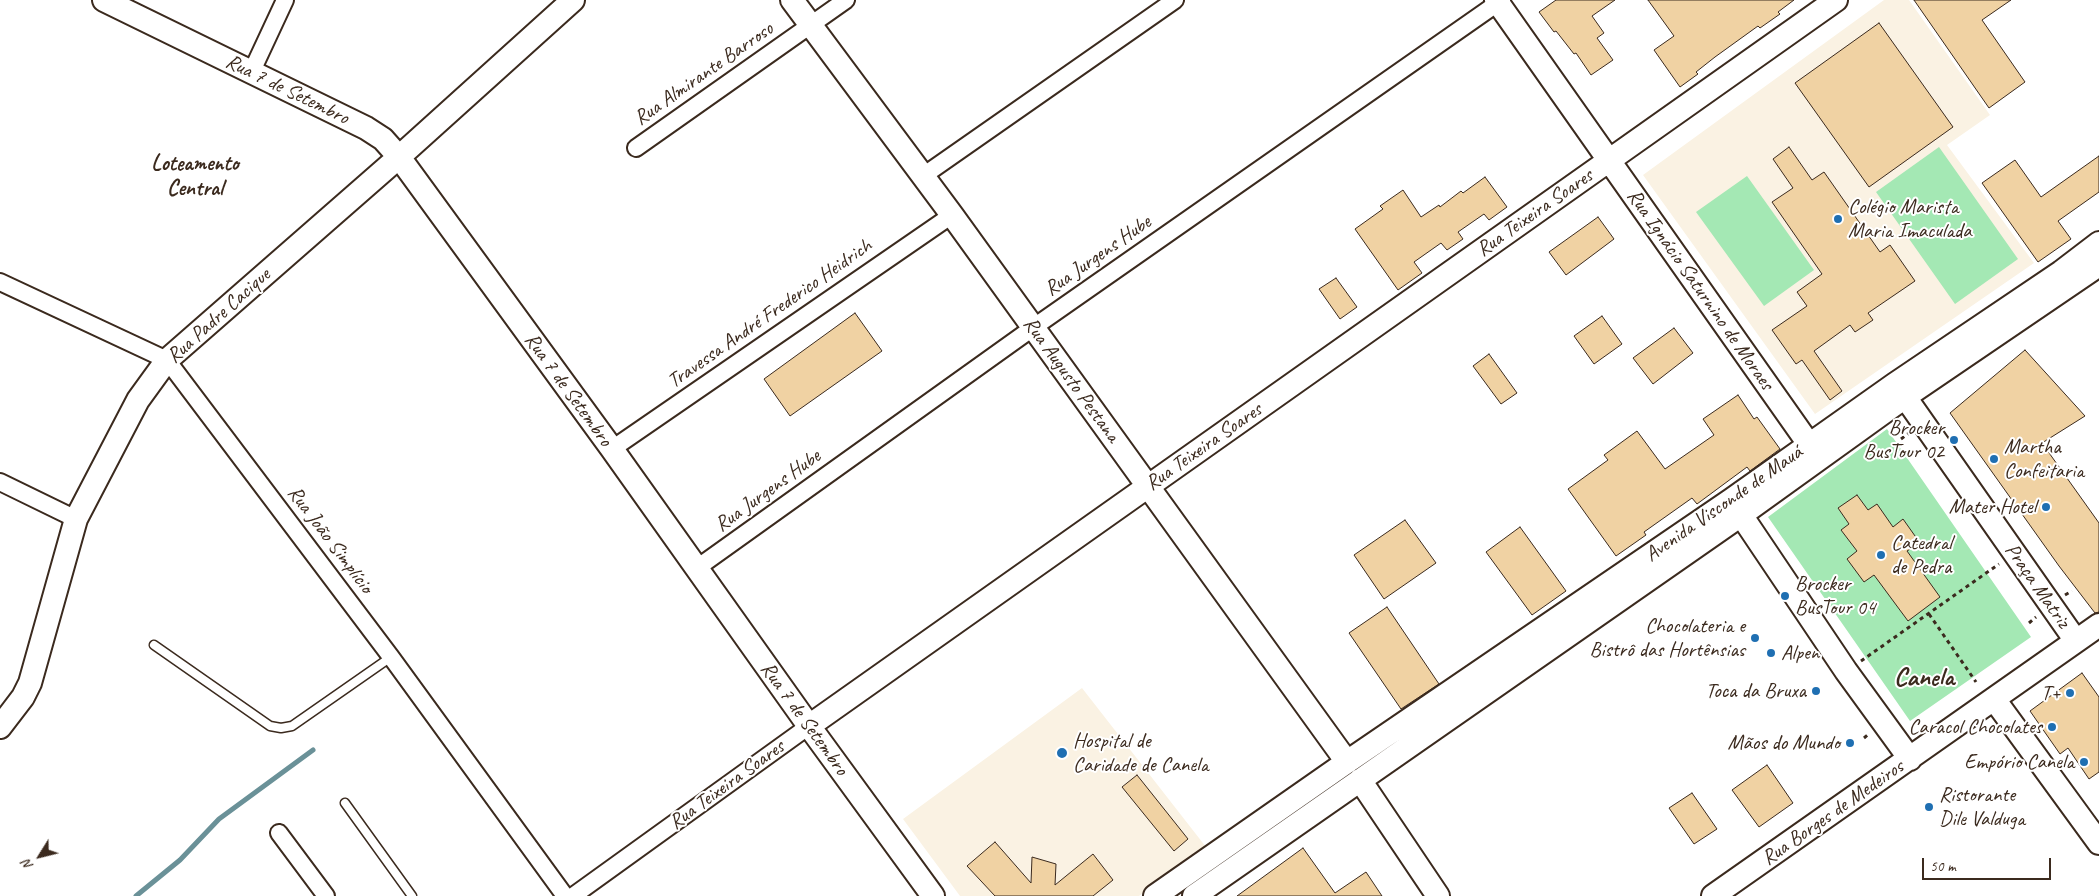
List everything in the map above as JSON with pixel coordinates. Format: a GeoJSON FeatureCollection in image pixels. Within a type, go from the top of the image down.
{"type":"FeatureCollection","features":[{"type":"Feature","properties":{"kind":"main road","name":"Rua 7 de Setembro"},"geometry":{"type":"LineString","coordinates":[[104,0],[132,6],[250,73],[366,128],[383,139],[399,157],[612,450],[932,896]]}},
{"type":"Feature","properties":{"kind":"main road","name":"Rua Padre Cacique"},"geometry":{"type":"LineString","coordinates":[[0,727],[23,697],[30,683],[76,519],[138,400],[167,360],[399,157],[572,0]]}},
{"type":"Feature","properties":{"kind":"main road","name":"Rua Augusto Pestana"},"geometry":{"type":"LineString","coordinates":[[792,0],[952,214],[1347,762]]}},
{"type":"Feature","properties":{"kind":"main road","name":"Rua Teixeira Soares"},"geometry":{"type":"LineString","coordinates":[[809,726],[1836,0]]}},
{"type":"Feature","properties":{"kind":"main road","name":"Rua Ignácio Saturnino de Moraes"},"geometry":{"type":"LineString","coordinates":[[1498,1],[1814,451]]}},
{"type":"Feature","properties":{"kind":"main road","name":"Avenida Visconde de Mauá"},"geometry":{"type":"LineString","coordinates":[[1194,896],[1360,780],[1900,390],[2099,243]]}},
{"type":"Feature","properties":{"kind":"main road","name":"Avenida Visconde de Mauá"},"geometry":{"type":"LineString","coordinates":[[1900,390],[2099,265]]}},
{"type":"Feature","properties":{"kind":"main road","name":"Praça Matriz"},"geometry":{"type":"LineString","coordinates":[[1900,390],[2076,641]]}},
{"type":"Feature","properties":{"kind":"main road","name":"Avenida Visconde de Mauá"},"geometry":{"type":"LineString","coordinates":[[1155,896],[1347,762],[1736,508]]}},
{"type":"Feature","properties":{"kind":"main road"},"geometry":{"type":"LineString","coordinates":[[1736,508],[1846,671],[1910,759]]}},
{"type":"Feature","properties":{"kind":"main road","name":"Rua Borges de Medeiros"},"geometry":{"type":"LineString","coordinates":[[1713,896],[2099,625]]}},
{"type":"Feature","properties":{"kind":"main road"},"geometry":{"type":"LineString","coordinates":[[1994,699],[2099,843]]}},
{"type":"Feature","properties":{"kind":"main road"},"geometry":{"type":"LineString","coordinates":[[1347,762],[1353,760],[1362,765],[1364,771],[1360,780],[1438,896]]}},
{"type":"Feature","properties":{"kind":"street"},"geometry":{"type":"LineString","coordinates":[[250,73],[286,0]]}},
{"type":"Feature","properties":{"kind":"street","name":"Rua Almirante Barroso"},"geometry":{"type":"LineString","coordinates":[[636,148],[846,0]]}},
{"type":"Feature","properties":{"kind":"street"},"geometry":{"type":"LineString","coordinates":[[922,176],[1175,0]]}},
{"type":"Feature","properties":{"kind":"street","name":"Rua Jurgens Hube"},"geometry":{"type":"LineString","coordinates":[[697,568],[1034,327],[1498,1]]}},
{"type":"Feature","properties":{"kind":"street","name":"Travessa André Frederico Heidrich"},"geometry":{"type":"LineString","coordinates":[[612,450],[952,214]]}},
{"type":"Feature","properties":{"kind":"street","name":"Rua João Simplício"},"geometry":{"type":"LineString","coordinates":[[0,282],[167,360],[391,657],[565,896]]}},
{"type":"Feature","properties":{"kind":"street"},"geometry":{"type":"LineString","coordinates":[[0,482],[76,519]]}},
{"type":"Feature","properties":{"kind":"street","name":"Rua Teixeira Soares"},"geometry":{"type":"LineString","coordinates":[[573,896],[809,726]]}},
{"type":"Feature","properties":{"kind":"street"},"geometry":{"type":"LineString","coordinates":[[279,833],[326,896]]}},
{"type":"Feature","properties":{"kind":"lane"},"geometry":{"type":"LineString","coordinates":[[154,645],[270,726],[280,728],[292,726],[391,657]]}},
{"type":"Feature","properties":{"kind":"lane"},"geometry":{"type":"LineString","coordinates":[[345,803],[412,896]]}},
{"type":"Feature","properties":{"kind":"path"},"geometry":{"type":"LineString","coordinates":[[1846,671],[2014,553]]}},
{"type":"Feature","properties":{"kind":"path"},"geometry":{"type":"LineString","coordinates":[[1929,614],[1976,682]]}},
{"type":"Feature","properties":{"kind":"shaded area","name":"Colégio Marista Maria Imaculada"},"geometry":{"type":"Polygon","coordinates":[[[1884,0],[1909,0],[1990,115],[1947,145],[2034,263],[1815,414],[1643,175],[1884,0]]]}},
{"type":"Feature","properties":{"kind":"shaded area","name":"Hospital de Caridade de Canela"},"geometry":{"type":"Polygon","coordinates":[[[1082,688],[1206,847],[1139,896],[960,896],[903,819],[1082,688]]]}},
{"type":"Feature","properties":{"kind":"green space"},"geometry":{"type":"Polygon","coordinates":[[[1939,147],[2018,259],[1955,304],[1876,192],[1939,147]]]}},
{"type":"Feature","properties":{"kind":"green space"},"geometry":{"type":"Polygon","coordinates":[[[1747,176],[1814,270],[1764,306],[1696,212],[1747,176]]]}},
{"type":"Feature","properties":{"kind":"green space"},"geometry":{"type":"Polygon","coordinates":[[[1887,429],[2031,637],[1910,721],[1768,517],[1887,429]]]}},
{"type":"Feature","properties":{"kind":"building"},"geometry":{"type":"Polygon","coordinates":[[[1556,0],[1615,0],[1592,16],[1604,33],[1597,38],[1613,60],[1591,75],[1576,53],[1574,54],[1556,31],[1554,32],[1539,12],[1556,0]]]}},
{"type":"Feature","properties":{"kind":"building"},"geometry":{"type":"Polygon","coordinates":[[[1648,0],[1794,0],[1778,12],[1780,14],[1760,28],[1758,26],[1715,57],[1696,72],[1698,74],[1680,87],[1654,50],[1674,36],[1648,0]]]}},
{"type":"Feature","properties":{"kind":"building"},"geometry":{"type":"Polygon","coordinates":[[[1914,0],[2011,0],[1982,20],[2025,82],[1989,108],[1914,0]]]}},
{"type":"Feature","properties":{"kind":"building"},"geometry":{"type":"Polygon","coordinates":[[[1879,23],[1953,127],[1869,187],[1795,83],[1879,23]]]}},
{"type":"Feature","properties":{"kind":"building","name":"Colégio Marista Maria Imaculada"},"geometry":{"type":"Polygon","coordinates":[[[1789,147],[1812,180],[1824,172],[1880,252],[1890,245],[1915,281],[1868,313],[1873,320],[1855,332],[1850,325],[1814,351],[1842,391],[1830,400],[1802,360],[1796,364],[1772,330],[1807,306],[1797,292],[1822,274],[1772,202],[1793,188],[1773,159],[1789,147]]]}},
{"type":"Feature","properties":{"kind":"building"},"geometry":{"type":"Polygon","coordinates":[[[2099,156],[2099,192],[2058,221],[2071,239],[2038,262],[1982,183],[2015,160],[2041,197],[2099,156]]]}},
{"type":"Feature","properties":{"kind":"building"},"geometry":{"type":"Polygon","coordinates":[[[1485,177],[1507,207],[1489,220],[1484,214],[1458,232],[1463,239],[1447,250],[1441,243],[1414,262],[1422,273],[1398,290],[1355,229],[1383,209],[1380,206],[1403,190],[1421,217],[1439,205],[1440,207],[1461,191],[1463,193],[1485,177]]]}},
{"type":"Feature","properties":{"kind":"building"},"geometry":{"type":"Polygon","coordinates":[[[1598,217],[1614,239],[1566,275],[1549,252],[1598,217]]]}},
{"type":"Feature","properties":{"kind":"building"},"geometry":{"type":"Polygon","coordinates":[[[1336,278],[1357,307],[1340,319],[1319,289],[1336,278]]]}},
{"type":"Feature","properties":{"kind":"building"},"geometry":{"type":"Polygon","coordinates":[[[855,313],[882,351],[790,416],[764,379],[855,313]]]}},
{"type":"Feature","properties":{"kind":"building"},"geometry":{"type":"Polygon","coordinates":[[[1602,316],[1622,344],[1594,364],[1574,336],[1602,316]]]}},
{"type":"Feature","properties":{"kind":"building"},"geometry":{"type":"Polygon","coordinates":[[[1674,328],[1693,353],[1653,384],[1633,358],[1674,328]]]}},
{"type":"Feature","properties":{"kind":"building"},"geometry":{"type":"Polygon","coordinates":[[[2025,350],[2085,416],[2042,443],[2099,523],[2099,612],[2095,613],[2059,566],[1950,413],[2025,350]]]}},
{"type":"Feature","properties":{"kind":"building"},"geometry":{"type":"Polygon","coordinates":[[[1489,354],[1517,393],[1501,404],[1473,366],[1489,354]]]}},
{"type":"Feature","properties":{"kind":"building"},"geometry":{"type":"Polygon","coordinates":[[[1738,395],[1754,419],[1757,417],[1780,449],[1750,471],[1747,467],[1697,504],[1692,498],[1644,532],[1646,535],[1616,556],[1568,489],[1608,460],[1604,455],[1637,431],[1665,469],[1714,435],[1703,419],[1738,395]]]}},
{"type":"Feature","properties":{"kind":"building","name":"Catedral de Pedra"},"geometry":{"type":"Polygon","coordinates":[[[1857,495],[1868,510],[1877,504],[1893,527],[1903,519],[1920,543],[1907,551],[1940,597],[1908,621],[1874,575],[1864,582],[1847,559],[1857,551],[1841,530],[1849,524],[1838,508],[1857,495]]]}},
{"type":"Feature","properties":{"kind":"building"},"geometry":{"type":"Polygon","coordinates":[[[1405,520],[1436,563],[1384,599],[1354,555],[1405,520]]]}},
{"type":"Feature","properties":{"kind":"building"},"geometry":{"type":"Polygon","coordinates":[[[1520,527],[1566,591],[1532,615],[1486,552],[1520,527]]]}},
{"type":"Feature","properties":{"kind":"building"},"geometry":{"type":"Polygon","coordinates":[[[1387,607],[1439,684],[1401,709],[1349,633],[1387,607]]]}},
{"type":"Feature","properties":{"kind":"building"},"geometry":{"type":"Polygon","coordinates":[[[2082,673],[2099,697],[2099,772],[2089,779],[2068,748],[2060,754],[2030,711],[2082,673]]]}},
{"type":"Feature","properties":{"kind":"building"},"geometry":{"type":"Polygon","coordinates":[[[1767,765],[1793,803],[1759,827],[1732,790],[1767,765]]]}},
{"type":"Feature","properties":{"kind":"building"},"geometry":{"type":"Polygon","coordinates":[[[1137,775],[1188,839],[1174,851],[1122,787],[1137,775]]]}},
{"type":"Feature","properties":{"kind":"building"},"geometry":{"type":"Polygon","coordinates":[[[1692,793],[1717,829],[1694,844],[1669,808],[1692,793]]]}},
{"type":"Feature","properties":{"kind":"building"},"geometry":{"type":"Polygon","coordinates":[[[995,842],[1031,883],[1032,857],[1056,864],[1055,885],[1093,854],[1113,880],[1093,896],[995,896],[967,866],[995,842]]]}},
{"type":"Feature","properties":{"kind":"building"},"geometry":{"type":"Polygon","coordinates":[[[1303,848],[1335,893],[1366,872],[1382,896],[1237,896],[1303,848]]]}},
{"type":"Feature","properties":{"kind":"waterway"},"geometry":{"type":"LineString","coordinates":[[136,896],[180,860],[219,819],[313,750]]}},
{"type":"Feature","properties":{"kind":"place","name":"Colégio Marista Maria Imaculada"},"geometry":{"type":"Point","coordinates":[1838,219]}},
{"type":"Feature","properties":{"kind":"place","name":"Brocker BusTour 02"},"geometry":{"type":"Point","coordinates":[1954,440]}},
{"type":"Feature","properties":{"kind":"place","name":"Martha Confeitaria"},"geometry":{"type":"Point","coordinates":[1994,459]}},
{"type":"Feature","properties":{"kind":"place","name":"Mater Hotel"},"geometry":{"type":"Point","coordinates":[2046,507]}},
{"type":"Feature","properties":{"kind":"place","name":"Catedral de Pedra"},"geometry":{"type":"Point","coordinates":[1881,555]}},
{"type":"Feature","properties":{"kind":"place","name":"Brocker BusTour 04"},"geometry":{"type":"Point","coordinates":[1785,596]}},
{"type":"Feature","properties":{"kind":"place","name":"Chocolateria e Bistrô das Hortênsias"},"geometry":{"type":"Point","coordinates":[1755,638]}},
{"type":"Feature","properties":{"kind":"place","name":"Alpen"},"geometry":{"type":"Point","coordinates":[1771,653]}},
{"type":"Feature","properties":{"kind":"place","name":"Toca da Bruxa"},"geometry":{"type":"Point","coordinates":[1816,691]}},
{"type":"Feature","properties":{"kind":"place","name":"T+"},"geometry":{"type":"Point","coordinates":[2070,693]}},
{"type":"Feature","properties":{"kind":"place","name":"Caracol Chocolates"},"geometry":{"type":"Point","coordinates":[2052,727]}},
{"type":"Feature","properties":{"kind":"place","name":"Mãos do Mundo"},"geometry":{"type":"Point","coordinates":[1850,743]}},
{"type":"Feature","properties":{"kind":"place","name":"Hospital de Caridade de Canela"},"geometry":{"type":"Point","coordinates":[1062,753]}},
{"type":"Feature","properties":{"kind":"place","name":"Empório Canela"},"geometry":{"type":"Point","coordinates":[2084,762]}},
{"type":"Feature","properties":{"kind":"place","name":"Ristorante Dile Valduga"},"geometry":{"type":"Point","coordinates":[1929,807]}},
{"type":"Feature","properties":{"kind":"district","name":"Loteamento Central"},"geometry":{"type":"Point","coordinates":[195,176]}},
{"type":"Feature","properties":{"kind":"district","name":"Canela"},"geometry":{"type":"Point","coordinates":[1924,678]}}]}
